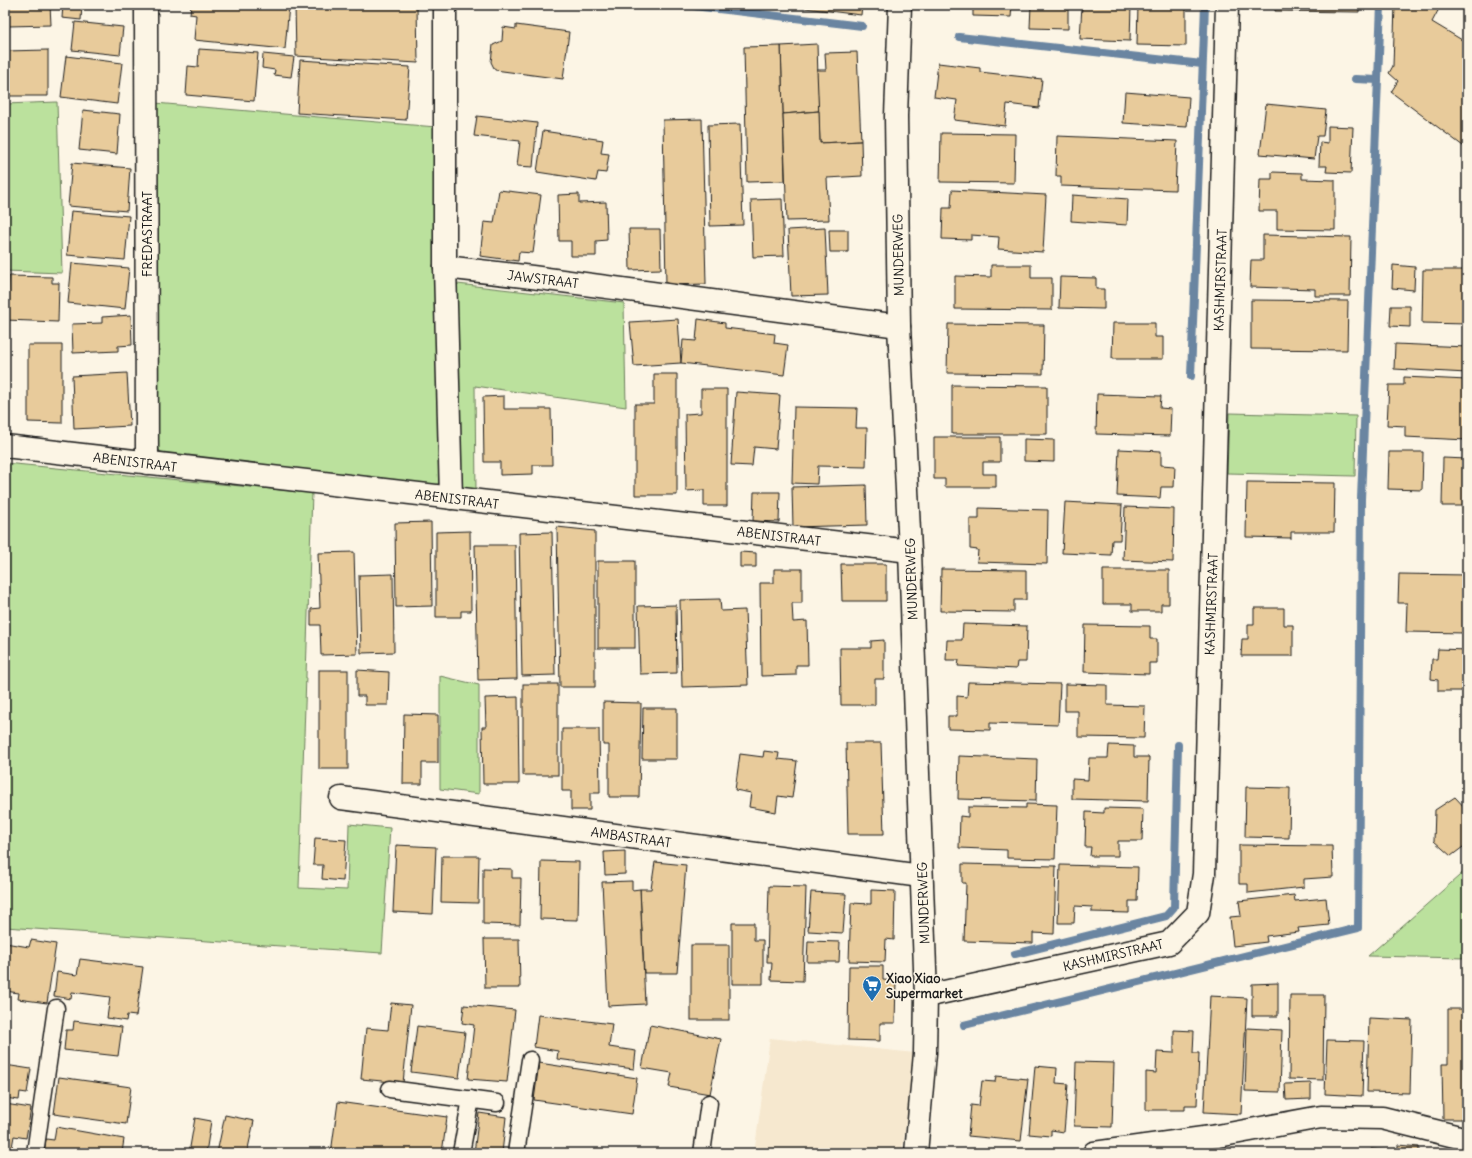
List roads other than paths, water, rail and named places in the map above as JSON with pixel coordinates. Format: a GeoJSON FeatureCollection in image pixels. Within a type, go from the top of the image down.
{"type":"FeatureCollection","features":[{"type":"Feature","properties":{"kind":"street","name":"FREDASTRAAT"},"geometry":{"type":"LineString","coordinates":[[146,5],[147,463]]}},
{"type":"Feature","properties":{"kind":"street","name":"MUNDERWEG"},"geometry":{"type":"LineString","coordinates":[[900,5],[896,116],[899,326],[910,551],[926,996],[925,1053],[916,1153]]}},
{"type":"Feature","properties":{"kind":"street","name":"KASHMIRSTRAAT"},"geometry":{"type":"LineString","coordinates":[[926,996],[1169,943],[1198,913],[1204,874],[1227,5]]}},
{"type":"Feature","properties":{"kind":"street"},"geometry":{"type":"LineString","coordinates":[[445,7],[445,267],[451,498]]}},
{"type":"Feature","properties":{"kind":"street","name":"JAWSTRAAT"},"geometry":{"type":"LineString","coordinates":[[445,267],[532,277],[899,326]]}},
{"type":"Feature","properties":{"kind":"street","name":"ABENISTRAAT"},"geometry":{"type":"LineString","coordinates":[[5,446],[910,551]]}},
{"type":"Feature","properties":{"kind":"street","name":"AMBASTRAAT"},"geometry":{"type":"LineString","coordinates":[[341,798],[921,876]]}},
{"type":"Feature","properties":{"kind":"street"},"geometry":{"type":"LineString","coordinates":[[1094,1153],[1218,1145],[1321,1117],[1382,1118],[1467,1138]]}},
{"type":"Feature","properties":{"kind":"lane"},"geometry":{"type":"LineString","coordinates":[[35,1153],[56,1008]]}},
{"type":"Feature","properties":{"kind":"lane"},"geometry":{"type":"LineString","coordinates":[[516,1153],[530,1060]]}},
{"type":"Feature","properties":{"kind":"lane"},"geometry":{"type":"LineString","coordinates":[[390,1089],[497,1103]]}},
{"type":"Feature","properties":{"kind":"lane"},"geometry":{"type":"LineString","coordinates":[[461,1153],[471,1099]]}},
{"type":"Feature","properties":{"kind":"lane"},"geometry":{"type":"LineString","coordinates":[[702,1153],[709,1103]]}},
{"type":"Feature","properties":{"kind":"waterway"},"geometry":{"type":"LineString","coordinates":[[685,5],[862,26]]}},
{"type":"Feature","properties":{"kind":"waterway"},"geometry":{"type":"LineString","coordinates":[[1191,376],[1205,5]]}},
{"type":"Feature","properties":{"kind":"waterway"},"geometry":{"type":"LineString","coordinates":[[964,1025],[1358,928],[1361,499],[1381,5]]}},
{"type":"Feature","properties":{"kind":"waterway"},"geometry":{"type":"LineString","coordinates":[[959,37],[1202,64]]}},
{"type":"Feature","properties":{"kind":"waterway"},"geometry":{"type":"LineString","coordinates":[[1355,79],[1378,80]]}},
{"type":"Feature","properties":{"kind":"waterway"},"geometry":{"type":"LineString","coordinates":[[1015,954],[1166,916],[1174,907],[1178,745]]}},
{"type":"Feature","properties":{"kind":"place","name":"Xiao Xiao Supermarket"},"geometry":{"type":"Point","coordinates":[872,1002]}}]}
